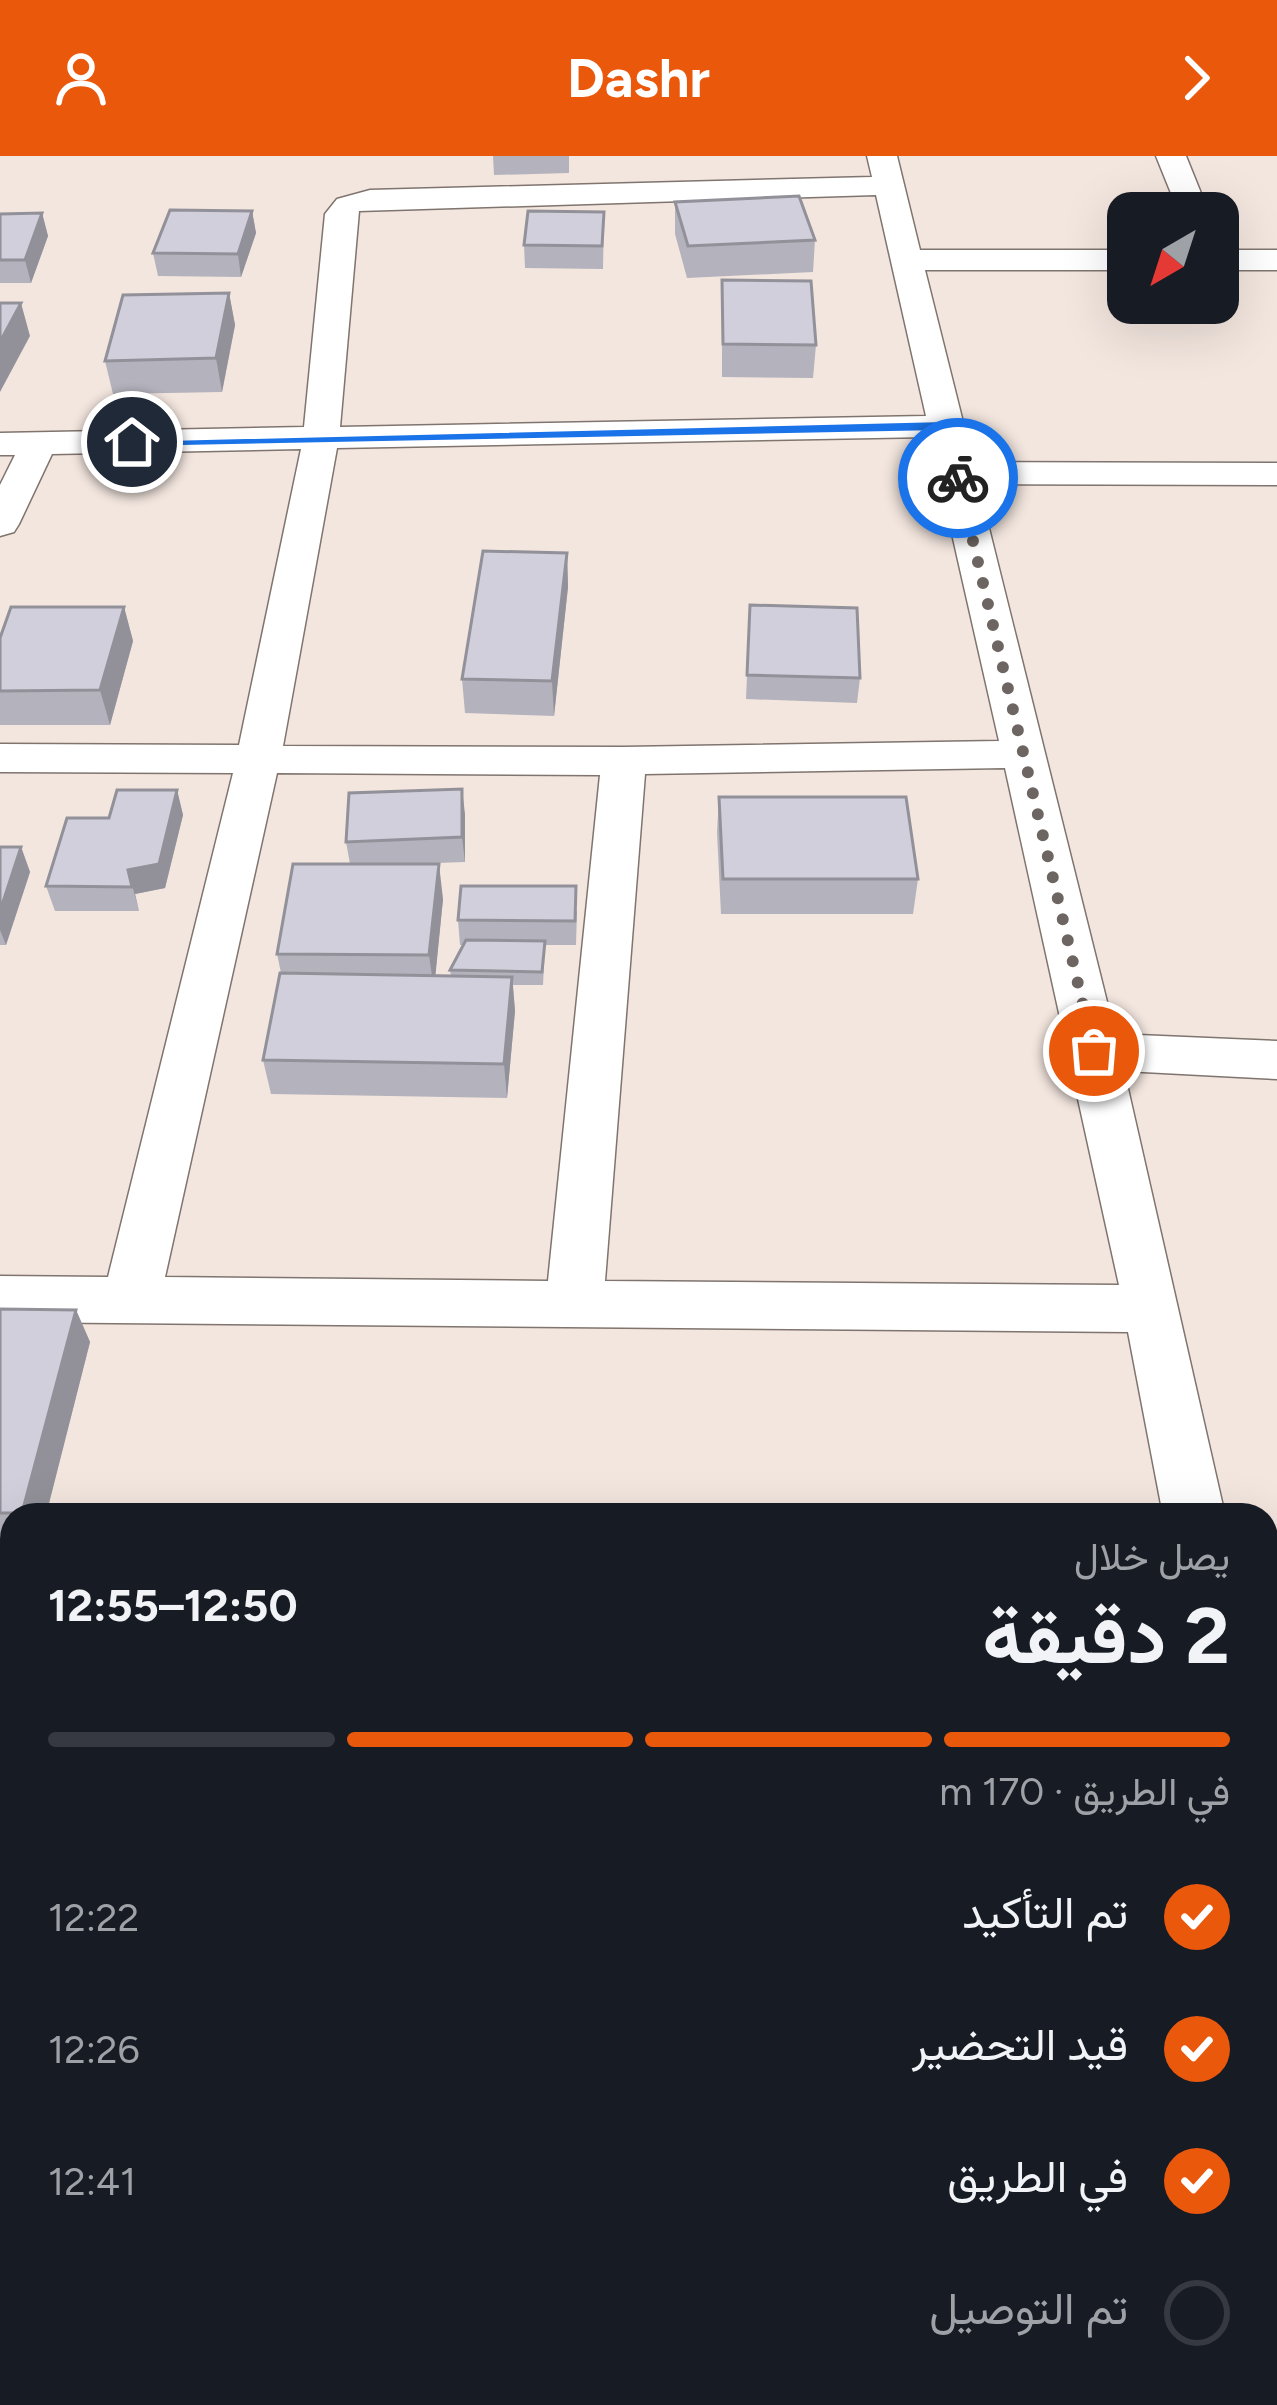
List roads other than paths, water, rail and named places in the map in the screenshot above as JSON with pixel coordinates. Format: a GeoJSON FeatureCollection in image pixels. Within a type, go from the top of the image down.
{"type":"FeatureCollection","features":[{"type":"Feature","properties":{"kind":"street"},"geometry":{"type":"LineString","coordinates":[[1171,156],[1186,192]]}},
{"type":"Feature","properties":{"kind":"street"},"geometry":{"type":"LineString","coordinates":[[131,1300],[258,759],[321,438],[340,214],[370,199],[605,175],[886,171],[1154,1309],[1192,1503]]}},
{"type":"Feature","properties":{"kind":"street"},"geometry":{"type":"LineString","coordinates":[[908,260],[1107,260]]}},
{"type":"Feature","properties":{"kind":"street"},"geometry":{"type":"LineString","coordinates":[[1239,264],[1273,270]]}},
{"type":"Feature","properties":{"kind":"street"},"geometry":{"type":"LineString","coordinates":[[0,524],[19,444],[946,426]]}},
{"type":"Feature","properties":{"kind":"street"},"geometry":{"type":"LineString","coordinates":[[957,473],[1277,474]]}},
{"type":"Feature","properties":{"kind":"street"},"geometry":{"type":"LineString","coordinates":[[0,758],[624,761],[1026,754]]}},
{"type":"Feature","properties":{"kind":"street"},"geometry":{"type":"LineString","coordinates":[[574,1304],[624,761]]}},
{"type":"Feature","properties":{"kind":"street"},"geometry":{"type":"LineString","coordinates":[[1094,1051],[1277,1060]]}},
{"type":"Feature","properties":{"kind":"street"},"geometry":{"type":"LineString","coordinates":[[0,1299],[1154,1309]]}}]}
